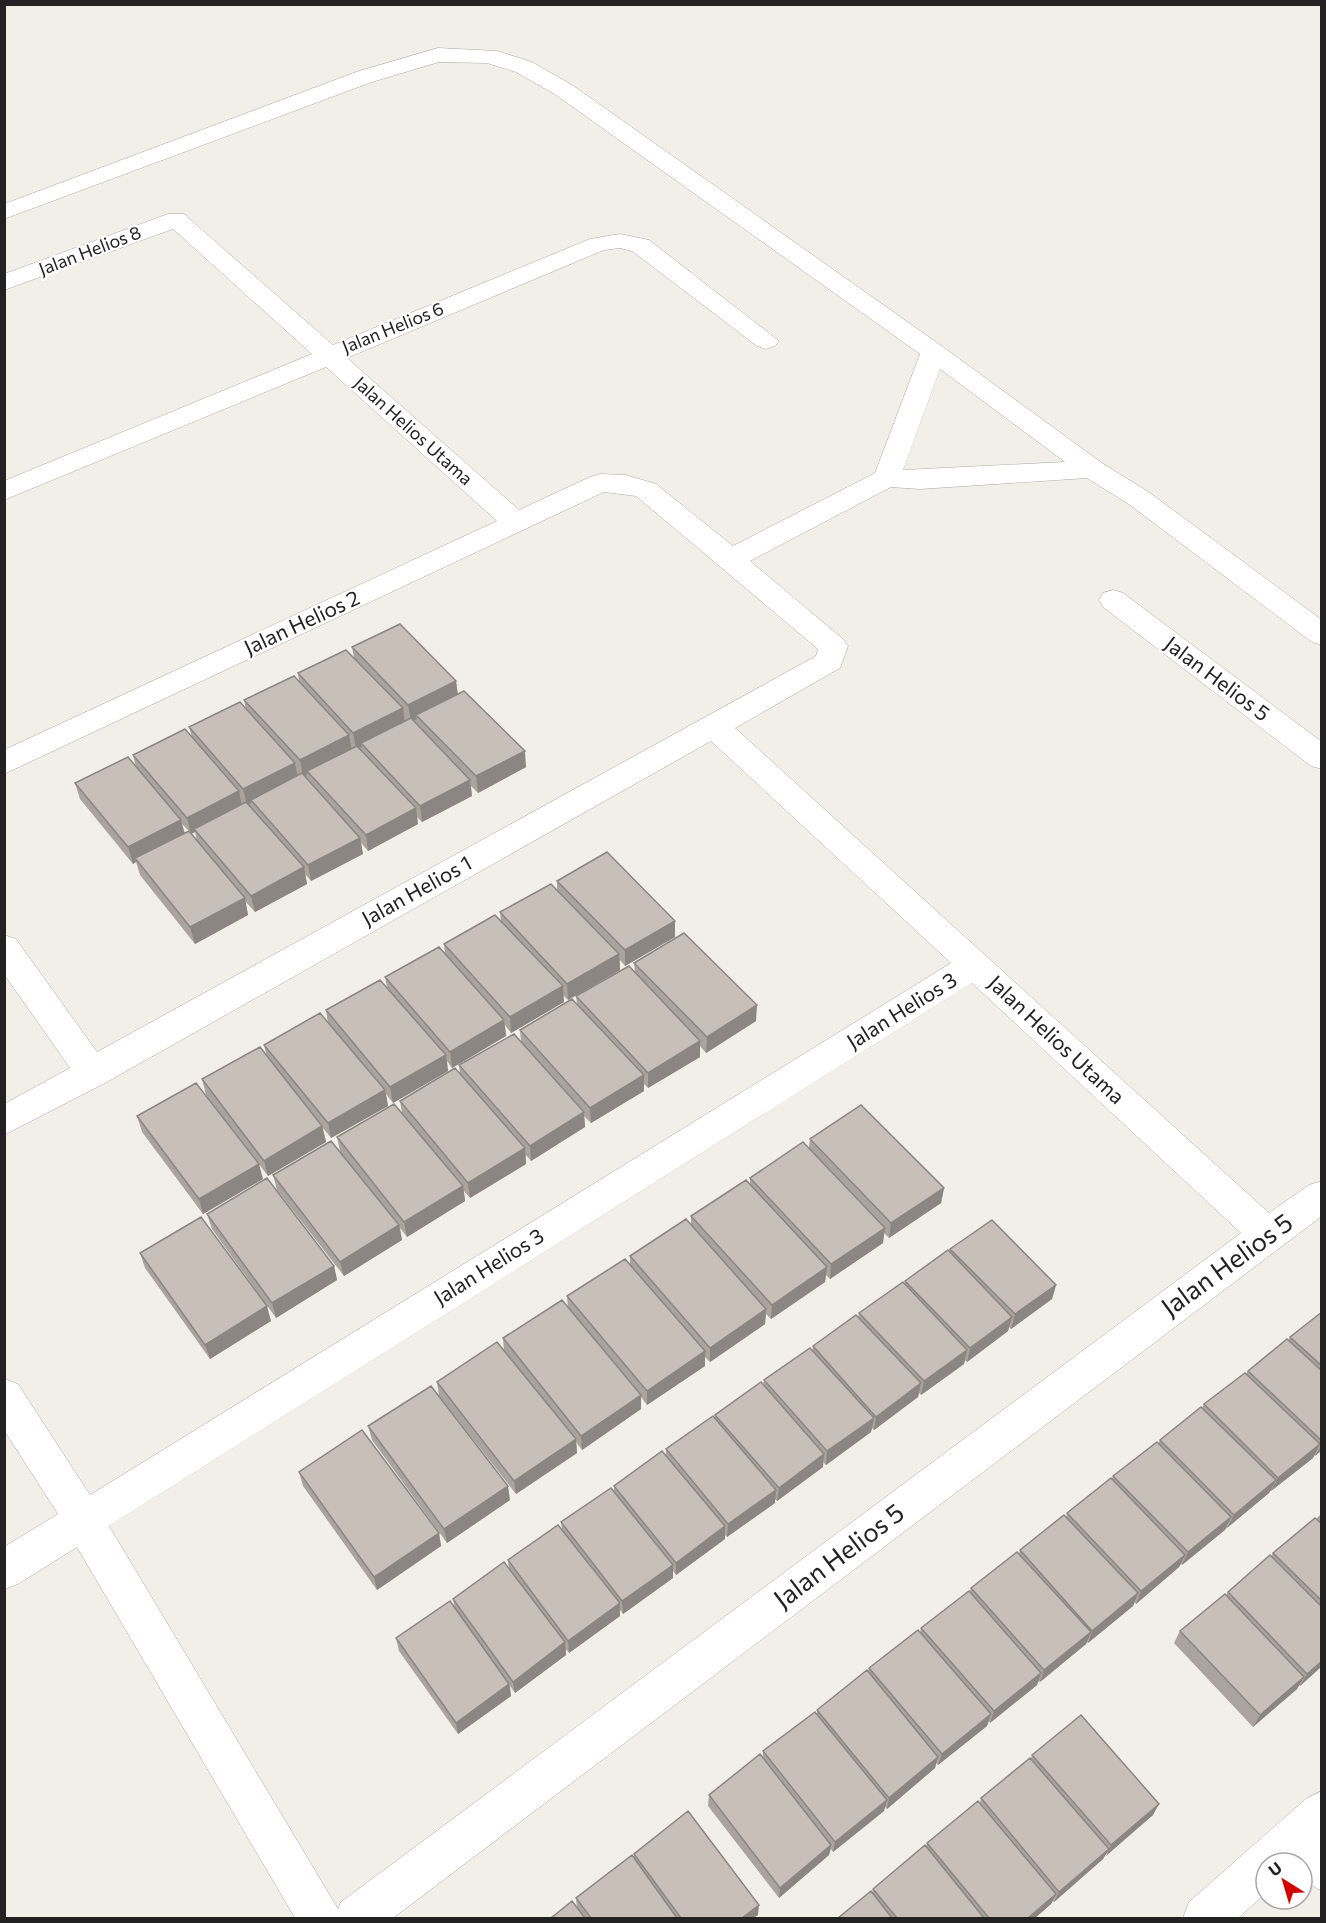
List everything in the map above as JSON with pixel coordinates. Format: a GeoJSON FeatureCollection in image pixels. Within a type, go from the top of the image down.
{"type":"FeatureCollection","features":[{"type":"Feature","properties":{"kind":"street"},"geometry":{"type":"LineString","coordinates":[[4,212],[364,77],[438,55],[489,56],[524,67],[564,90],[934,352],[1092,470],[1140,499],[1322,635]]}},
{"type":"Feature","properties":{"kind":"street","name":"Jalan Helios 8"},"geometry":{"type":"LineString","coordinates":[[4,283],[176,219]]}},
{"type":"Feature","properties":{"kind":"street","name":"Jalan Helios Utama"},"geometry":{"type":"LineString","coordinates":[[176,219],[516,523]]}},
{"type":"Feature","properties":{"kind":"street","name":"Jalan Helios 6"},"geometry":{"type":"LineString","coordinates":[[4,491],[599,244],[620,241],[640,245],[766,341]]}},
{"type":"Feature","properties":{"kind":"street"},"geometry":{"type":"LineString","coordinates":[[887,478],[893,451],[916,402],[934,352]]}},
{"type":"Feature","properties":{"kind":"street"},"geometry":{"type":"LineString","coordinates":[[731,559],[887,478],[920,480],[1092,470]]}},
{"type":"Feature","properties":{"kind":"street","name":"Jalan Helios 2"},"geometry":{"type":"LineString","coordinates":[[4,763],[600,483],[626,484],[646,490],[731,559]]}},
{"type":"Feature","properties":{"kind":"street","name":"Jalan Helios 1"},"geometry":{"type":"LineString","coordinates":[[4,1121],[830,661],[833,646],[731,559]]}},
{"type":"Feature","properties":{"kind":"street","name":"Jalan Helios 5"},"geometry":{"type":"LineString","coordinates":[[1113,600],[1322,758]]}},
{"type":"Feature","properties":{"kind":"street","name":"Jalan Helios Utama"},"geometry":{"type":"LineString","coordinates":[[712,725],[1267,1234]]}},
{"type":"Feature","properties":{"kind":"street"},"geometry":{"type":"LineString","coordinates":[[4,948],[93,1073]]}},
{"type":"Feature","properties":{"kind":"street","name":"Jalan Helios 3"},"geometry":{"type":"LineString","coordinates":[[4,1570],[82,1519],[974,965]]}},
{"type":"Feature","properties":{"kind":"street","name":"Jalan Helios 5"},"geometry":{"type":"LineString","coordinates":[[357,1918],[1267,1234],[1322,1196]]}},
{"type":"Feature","properties":{"kind":"street"},"geometry":{"type":"LineString","coordinates":[[4,1396],[82,1519],[320,1918]]}},
{"type":"Feature","properties":{"kind":"street"},"geometry":{"type":"LineString","coordinates":[[1205,1918],[1294,1849]]}},
{"type":"Feature","properties":{"kind":"building"},"geometry":{"type":"Polygon","coordinates":[[[400,624],[456,681],[408,705],[352,647],[400,624]]]}},
{"type":"Feature","properties":{"kind":"building"},"geometry":{"type":"Polygon","coordinates":[[[346,650],[403,708],[353,733],[298,673],[346,650]]]}},
{"type":"Feature","properties":{"kind":"building"},"geometry":{"type":"Polygon","coordinates":[[[294,676],[349,735],[300,760],[244,700],[294,676]]]}},
{"type":"Feature","properties":{"kind":"building"},"geometry":{"type":"Polygon","coordinates":[[[464,691],[525,751],[476,776],[416,715],[464,691]]]}},
{"type":"Feature","properties":{"kind":"building"},"geometry":{"type":"Polygon","coordinates":[[[240,702],[295,763],[243,789],[189,727],[240,702]]]}},
{"type":"Feature","properties":{"kind":"building"},"geometry":{"type":"Polygon","coordinates":[[[411,718],[470,780],[420,806],[361,743],[411,718]]]}},
{"type":"Feature","properties":{"kind":"building"},"geometry":{"type":"Polygon","coordinates":[[[185,729],[239,791],[187,818],[133,755],[185,729]]]}},
{"type":"Feature","properties":{"kind":"building"},"geometry":{"type":"Polygon","coordinates":[[[357,746],[416,808],[366,835],[307,771],[357,746]]]}},
{"type":"Feature","properties":{"kind":"building"},"geometry":{"type":"Polygon","coordinates":[[[128,757],[181,820],[128,847],[75,783],[128,757]]]}},
{"type":"Feature","properties":{"kind":"building"},"geometry":{"type":"Polygon","coordinates":[[[302,773],[360,838],[308,865],[251,800],[302,773]]]}},
{"type":"Feature","properties":{"kind":"building"},"geometry":{"type":"Polygon","coordinates":[[[246,802],[304,867],[251,896],[194,829],[246,802]]]}},
{"type":"Feature","properties":{"kind":"building"},"geometry":{"type":"Polygon","coordinates":[[[189,831],[245,898],[190,927],[135,858],[189,831]]]}},
{"type":"Feature","properties":{"kind":"building"},"geometry":{"type":"Polygon","coordinates":[[[607,852],[675,921],[625,950],[557,881],[607,852]]]}},
{"type":"Feature","properties":{"kind":"building"},"geometry":{"type":"Polygon","coordinates":[[[551,884],[619,954],[567,984],[500,912],[551,884]]]}},
{"type":"Feature","properties":{"kind":"building"},"geometry":{"type":"Polygon","coordinates":[[[495,915],[563,986],[510,1017],[444,944],[495,915]]]}},
{"type":"Feature","properties":{"kind":"building"},"geometry":{"type":"Polygon","coordinates":[[[684,933],[757,1005],[707,1037],[634,963],[684,933]]]}},
{"type":"Feature","properties":{"kind":"building"},"geometry":{"type":"Polygon","coordinates":[[[439,947],[504,1020],[450,1052],[385,977],[439,947]]]}},
{"type":"Feature","properties":{"kind":"building"},"geometry":{"type":"Polygon","coordinates":[[[629,966],[700,1041],[648,1073],[576,996],[629,966]]]}},
{"type":"Feature","properties":{"kind":"building"},"geometry":{"type":"Polygon","coordinates":[[[380,980],[446,1055],[390,1087],[326,1010],[380,980]]]}},
{"type":"Feature","properties":{"kind":"building"},"geometry":{"type":"Polygon","coordinates":[[[572,999],[644,1075],[590,1108],[520,1030],[572,999]]]}},
{"type":"Feature","properties":{"kind":"building"},"geometry":{"type":"Polygon","coordinates":[[[320,1013],[385,1090],[328,1123],[264,1045],[320,1013]]]}},
{"type":"Feature","properties":{"kind":"building"},"geometry":{"type":"Polygon","coordinates":[[[514,1034],[584,1112],[530,1146],[459,1065],[514,1034]]]}},
{"type":"Feature","properties":{"kind":"building"},"geometry":{"type":"Polygon","coordinates":[[[260,1047],[322,1126],[264,1161],[202,1079],[260,1047]]]}},
{"type":"Feature","properties":{"kind":"building"},"geometry":{"type":"Polygon","coordinates":[[[455,1068],[525,1148],[468,1183],[400,1101],[455,1068]]]}},
{"type":"Feature","properties":{"kind":"building"},"geometry":{"type":"Polygon","coordinates":[[[196,1083],[259,1164],[199,1199],[137,1116],[196,1083]]]}},
{"type":"Feature","properties":{"kind":"building"},"geometry":{"type":"Polygon","coordinates":[[[394,1104],[463,1186],[404,1222],[337,1137],[394,1104]]]}},
{"type":"Feature","properties":{"kind":"building"},"geometry":{"type":"Polygon","coordinates":[[[861,1105],[944,1188],[891,1223],[810,1139],[861,1105]]]}},
{"type":"Feature","properties":{"kind":"building"},"geometry":{"type":"Polygon","coordinates":[[[331,1141],[399,1225],[340,1262],[273,1175],[331,1141]]]}},
{"type":"Feature","properties":{"kind":"building"},"geometry":{"type":"Polygon","coordinates":[[[803,1142],[885,1228],[831,1264],[750,1178],[803,1142]]]}},
{"type":"Feature","properties":{"kind":"building"},"geometry":{"type":"Polygon","coordinates":[[[267,1178],[334,1266],[272,1303],[207,1214],[267,1178]]]}},
{"type":"Feature","properties":{"kind":"building"},"geometry":{"type":"Polygon","coordinates":[[[746,1180],[827,1267],[772,1305],[691,1216],[746,1180]]]}},
{"type":"Feature","properties":{"kind":"building"},"geometry":{"type":"Polygon","coordinates":[[[201,1217],[267,1306],[205,1345],[140,1253],[201,1217]]]}},
{"type":"Feature","properties":{"kind":"building"},"geometry":{"type":"Polygon","coordinates":[[[686,1219],[766,1309],[710,1348],[630,1256],[686,1219]]]}},
{"type":"Feature","properties":{"kind":"building"},"geometry":{"type":"Polygon","coordinates":[[[992,1220],[1056,1285],[1015,1314],[950,1249],[992,1220]]]}},
{"type":"Feature","properties":{"kind":"building"},"geometry":{"type":"Polygon","coordinates":[[[948,1250],[1012,1317],[970,1348],[905,1281],[948,1250]]]}},
{"type":"Feature","properties":{"kind":"building"},"geometry":{"type":"Polygon","coordinates":[[[625,1259],[705,1351],[647,1391],[567,1296],[625,1259]]]}},
{"type":"Feature","properties":{"kind":"building"},"geometry":{"type":"Polygon","coordinates":[[[903,1282],[967,1350],[924,1381],[859,1313],[903,1282]]]}},
{"type":"Feature","properties":{"kind":"building"},"geometry":{"type":"Polygon","coordinates":[[[562,1300],[641,1395],[581,1436],[503,1338],[562,1300]]]}},
{"type":"Feature","properties":{"kind":"building"},"geometry":{"type":"Polygon","coordinates":[[[1322,1312],[1322,1366],[1290,1337],[1322,1312]]]}},
{"type":"Feature","properties":{"kind":"building"},"geometry":{"type":"Polygon","coordinates":[[[856,1315],[921,1383],[876,1417],[813,1346],[856,1315]]]}},
{"type":"Feature","properties":{"kind":"building"},"geometry":{"type":"Polygon","coordinates":[[[1287,1339],[1322,1371],[1322,1441],[1248,1371],[1287,1339]]]}},
{"type":"Feature","properties":{"kind":"building"},"geometry":{"type":"Polygon","coordinates":[[[497,1342],[576,1439],[514,1481],[437,1382],[497,1342]]]}},
{"type":"Feature","properties":{"kind":"building"},"geometry":{"type":"Polygon","coordinates":[[[810,1348],[874,1418],[827,1451],[764,1380],[810,1348]]]}},
{"type":"Feature","properties":{"kind":"building"},"geometry":{"type":"Polygon","coordinates":[[[1245,1373],[1320,1444],[1278,1478],[1204,1404],[1245,1373]]]}},
{"type":"Feature","properties":{"kind":"building"},"geometry":{"type":"Polygon","coordinates":[[[761,1382],[824,1454],[779,1488],[715,1415],[761,1382]]]}},
{"type":"Feature","properties":{"kind":"building"},"geometry":{"type":"Polygon","coordinates":[[[431,1386],[508,1486],[444,1529],[368,1426],[431,1386]]]}},
{"type":"Feature","properties":{"kind":"building"},"geometry":{"type":"Polygon","coordinates":[[[1201,1407],[1276,1480],[1234,1515],[1160,1440],[1201,1407]]]}},
{"type":"Feature","properties":{"kind":"building"},"geometry":{"type":"Polygon","coordinates":[[[713,1416],[776,1490],[728,1524],[666,1449],[713,1416]]]}},
{"type":"Feature","properties":{"kind":"building"},"geometry":{"type":"Polygon","coordinates":[[[362,1430],[439,1533],[374,1577],[299,1472],[362,1430]]]}},
{"type":"Feature","properties":{"kind":"building"},"geometry":{"type":"Polygon","coordinates":[[[1157,1442],[1231,1517],[1188,1552],[1113,1476],[1157,1442]]]}},
{"type":"Feature","properties":{"kind":"building"},"geometry":{"type":"Polygon","coordinates":[[[662,1451],[725,1526],[676,1563],[614,1486],[662,1451]]]}},
{"type":"Feature","properties":{"kind":"building"},"geometry":{"type":"Polygon","coordinates":[[[1111,1478],[1185,1555],[1141,1591],[1067,1513],[1111,1478]]]}},
{"type":"Feature","properties":{"kind":"building"},"geometry":{"type":"Polygon","coordinates":[[[611,1488],[673,1565],[622,1601],[561,1522],[611,1488]]]}},
{"type":"Feature","properties":{"kind":"building"},"geometry":{"type":"Polygon","coordinates":[[[1064,1515],[1138,1593],[1092,1631],[1020,1550],[1064,1515]]]}},
{"type":"Feature","properties":{"kind":"building"},"geometry":{"type":"Polygon","coordinates":[[[1315,1518],[1322,1524],[1322,1601],[1273,1553],[1315,1518]]]}},
{"type":"Feature","properties":{"kind":"building"},"geometry":{"type":"Polygon","coordinates":[[[558,1525],[620,1603],[568,1641],[508,1560],[558,1525]]]}},
{"type":"Feature","properties":{"kind":"building"},"geometry":{"type":"Polygon","coordinates":[[[1017,1552],[1091,1632],[1044,1670],[971,1588],[1017,1552]]]}},
{"type":"Feature","properties":{"kind":"building"},"geometry":{"type":"Polygon","coordinates":[[[1270,1555],[1322,1607],[1322,1661],[1307,1674],[1228,1592],[1270,1555]]]}},
{"type":"Feature","properties":{"kind":"building"},"geometry":{"type":"Polygon","coordinates":[[[504,1562],[565,1642],[513,1682],[453,1599],[504,1562]]]}},
{"type":"Feature","properties":{"kind":"building"},"geometry":{"type":"Polygon","coordinates":[[[969,1591],[1041,1673],[994,1711],[921,1628],[969,1591]]]}},
{"type":"Feature","properties":{"kind":"building"},"geometry":{"type":"Polygon","coordinates":[[[1225,1594],[1304,1677],[1260,1715],[1180,1631],[1225,1594]]]}},
{"type":"Feature","properties":{"kind":"building"},"geometry":{"type":"Polygon","coordinates":[[[450,1601],[509,1684],[456,1723],[396,1638],[450,1601]]]}},
{"type":"Feature","properties":{"kind":"building"},"geometry":{"type":"Polygon","coordinates":[[[918,1630],[991,1714],[942,1754],[869,1668],[918,1630]]]}},
{"type":"Feature","properties":{"kind":"building"},"geometry":{"type":"Polygon","coordinates":[[[867,1670],[938,1757],[889,1798],[817,1710],[867,1670]]]}},
{"type":"Feature","properties":{"kind":"building"},"geometry":{"type":"Polygon","coordinates":[[[815,1712],[887,1800],[835,1842],[763,1751],[815,1712]]]}},
{"type":"Feature","properties":{"kind":"building"},"geometry":{"type":"Polygon","coordinates":[[[1081,1715],[1159,1804],[1111,1845],[1032,1755],[1081,1715]]]}},
{"type":"Feature","properties":{"kind":"building"},"geometry":{"type":"Polygon","coordinates":[[[760,1754],[831,1845],[780,1888],[709,1795],[760,1754]]]}},
{"type":"Feature","properties":{"kind":"building"},"geometry":{"type":"Polygon","coordinates":[[[1030,1758],[1109,1849],[1059,1892],[981,1798],[1030,1758]]]}},
{"type":"Feature","properties":{"kind":"building"},"geometry":{"type":"Polygon","coordinates":[[[978,1801],[1056,1894],[1028,1918],[989,1918],[927,1843],[978,1801]]]}},
{"type":"Feature","properties":{"kind":"building"},"geometry":{"type":"Polygon","coordinates":[[[688,1811],[759,1905],[742,1918],[681,1918],[634,1854],[688,1811]]]}},
{"type":"Feature","properties":{"kind":"building"},"geometry":{"type":"Polygon","coordinates":[[[925,1845],[984,1918],[897,1918],[873,1889],[925,1845]]]}},
{"type":"Feature","properties":{"kind":"building"},"geometry":{"type":"Polygon","coordinates":[[[632,1855],[677,1918],[591,1918],[576,1898],[632,1855]]]}},
{"type":"Feature","properties":{"kind":"building"},"geometry":{"type":"Polygon","coordinates":[[[871,1891],[892,1918],[838,1918],[871,1891]]]}},
{"type":"Feature","properties":{"kind":"building"},"geometry":{"type":"Polygon","coordinates":[[[572,1901],[585,1918],[551,1918],[572,1901]]]}}]}
